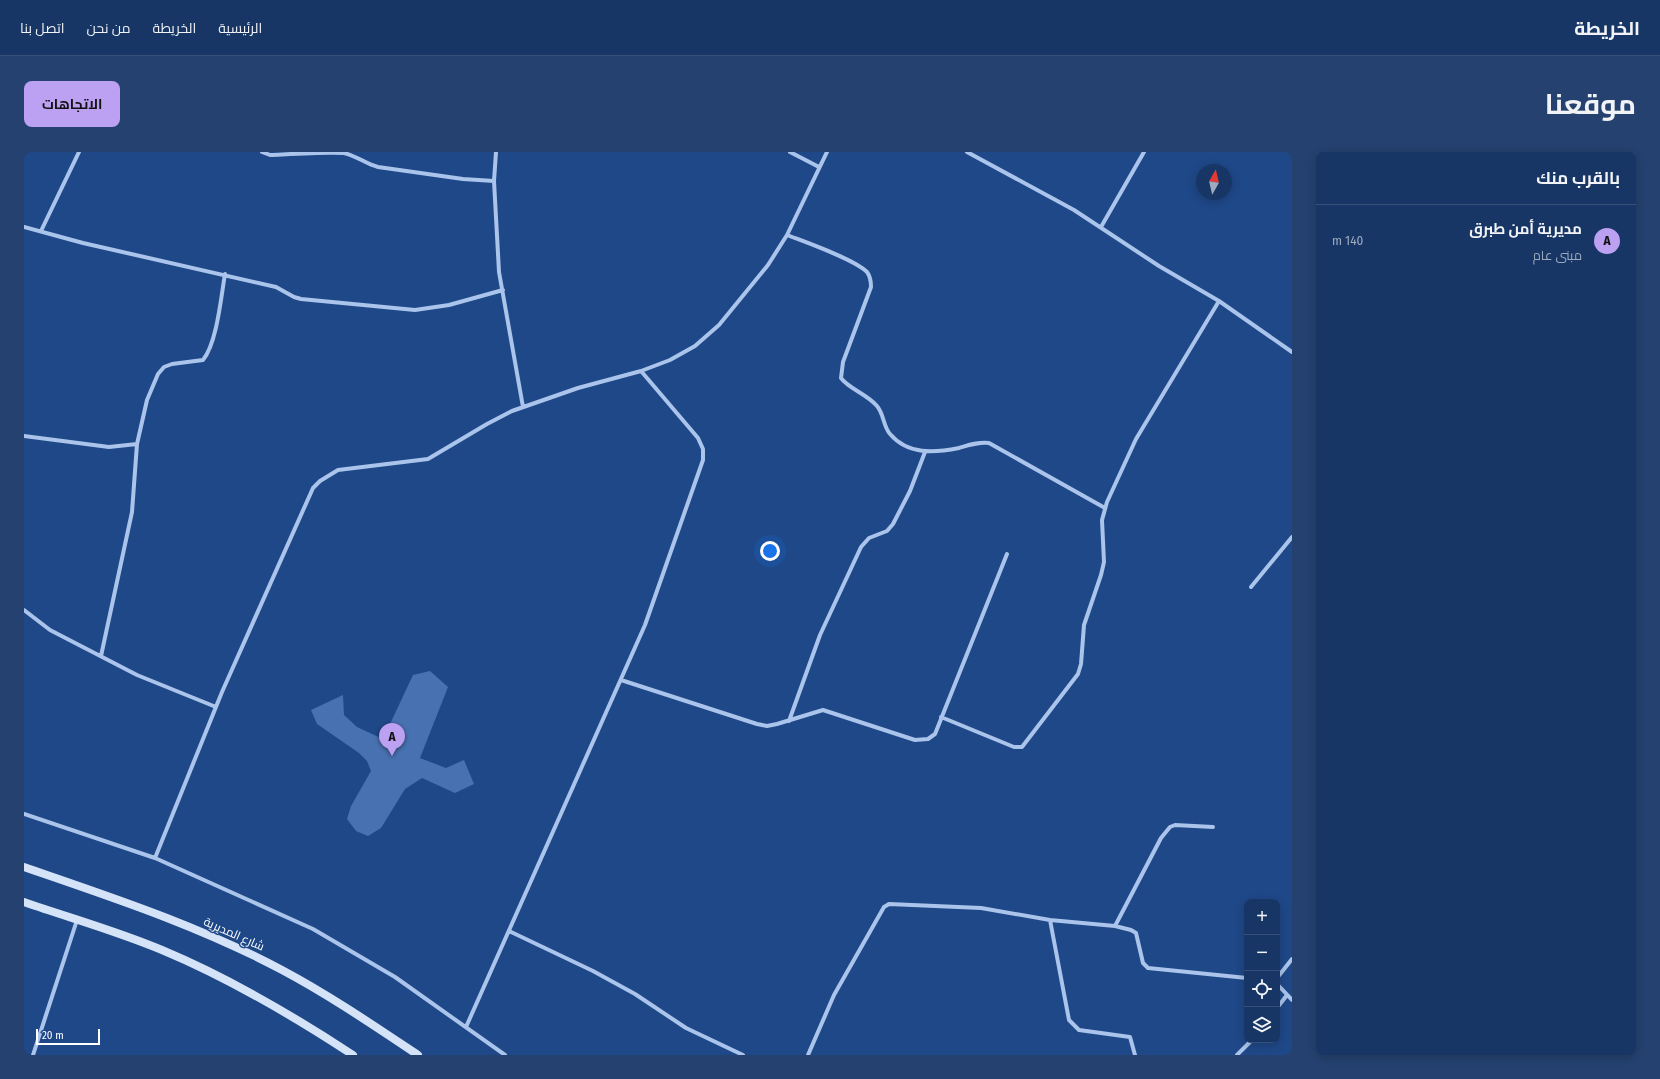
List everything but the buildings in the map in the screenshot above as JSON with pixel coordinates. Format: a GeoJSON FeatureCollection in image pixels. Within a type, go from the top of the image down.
{"type":"FeatureCollection","features":[{"type":"Feature","properties":{"kind":"main road","name":"شارع المديرية"},"geometry":{"type":"LineString","coordinates":[[24,867],[157,913],[282,969],[329,997],[418,1055]]}},
{"type":"Feature","properties":{"kind":"main road"},"geometry":{"type":"LineString","coordinates":[[24,902],[160,949],[205,969],[250,992],[353,1055]]}},
{"type":"Feature","properties":{"kind":"street"},"geometry":{"type":"LineString","coordinates":[[41,231],[79,152]]}},
{"type":"Feature","properties":{"kind":"street"},"geometry":{"type":"LineString","coordinates":[[262,152],[270,155],[342,153],[354,156],[372,166],[463,179],[494,181]]}},
{"type":"Feature","properties":{"kind":"street"},"geometry":{"type":"LineString","coordinates":[[496,152],[494,181],[499,272],[523,407]]}},
{"type":"Feature","properties":{"kind":"street"},"geometry":{"type":"LineString","coordinates":[[790,152],[819,168]]}},
{"type":"Feature","properties":{"kind":"street"},"geometry":{"type":"LineString","coordinates":[[155,858],[216,707],[313,488],[320,481],[338,470],[417,462],[428,459],[487,424],[523,407],[578,388],[641,371],[670,360],[695,346],[719,325],[768,265],[787,234],[826,152]]}},
{"type":"Feature","properties":{"kind":"street"},"geometry":{"type":"LineString","coordinates":[[967,152],[1074,210],[1159,266],[1219,301],[1292,352]]}},
{"type":"Feature","properties":{"kind":"street"},"geometry":{"type":"LineString","coordinates":[[1101,227],[1144,152]]}},
{"type":"Feature","properties":{"kind":"street"},"geometry":{"type":"LineString","coordinates":[[24,227],[83,243],[276,286],[294,297],[301,299],[416,310],[449,305],[503,290]]}},
{"type":"Feature","properties":{"kind":"street"},"geometry":{"type":"LineString","coordinates":[[787,234],[842,258],[859,267],[868,274],[871,287],[843,362],[841,378],[868,396],[878,407],[883,414],[888,432],[894,438],[914,449],[925,452],[958,448],[978,442],[989,443],[1105,508]]}},
{"type":"Feature","properties":{"kind":"street"},"geometry":{"type":"LineString","coordinates":[[101,656],[132,512],[137,444],[148,400],[158,374],[164,367],[172,364],[203,360],[207,355],[212,341],[225,274]]}},
{"type":"Feature","properties":{"kind":"street"},"geometry":{"type":"LineString","coordinates":[[941,717],[1014,748],[1019,748],[1025,745],[1078,674],[1084,625],[1104,562],[1102,520],[1105,508],[1136,439],[1219,301]]}},
{"type":"Feature","properties":{"kind":"street"},"geometry":{"type":"LineString","coordinates":[[466,1027],[645,625],[703,460],[704,453],[698,438],[641,371]]}},
{"type":"Feature","properties":{"kind":"street"},"geometry":{"type":"LineString","coordinates":[[24,436],[109,447],[137,444]]}},
{"type":"Feature","properties":{"kind":"street"},"geometry":{"type":"LineString","coordinates":[[789,721],[820,635],[861,547],[869,538],[887,531],[893,524],[910,491],[925,452]]}},
{"type":"Feature","properties":{"kind":"street"},"geometry":{"type":"LineString","coordinates":[[1251,587],[1292,537]]}},
{"type":"Feature","properties":{"kind":"street"},"geometry":{"type":"LineString","coordinates":[[620,680],[767,726],[825,710],[915,740],[928,739],[935,734],[1007,554]]}},
{"type":"Feature","properties":{"kind":"street"},"geometry":{"type":"LineString","coordinates":[[24,610],[50,630],[137,675],[216,707]]}},
{"type":"Feature","properties":{"kind":"street"},"geometry":{"type":"LineString","coordinates":[[24,814],[155,858],[313,929],[395,977],[505,1055]]}},
{"type":"Feature","properties":{"kind":"street"},"geometry":{"type":"LineString","coordinates":[[1115,926],[1161,838],[1170,827],[1175,825],[1213,827]]}},
{"type":"Feature","properties":{"kind":"street"},"geometry":{"type":"LineString","coordinates":[[808,1055],[840,985],[884,907],[889,904],[975,907],[1050,920],[1115,926],[1131,930],[1136,933],[1143,963],[1148,968],[1244,978]]}},
{"type":"Feature","properties":{"kind":"street"},"geometry":{"type":"LineString","coordinates":[[33,1055],[76,920]]}},
{"type":"Feature","properties":{"kind":"street"},"geometry":{"type":"LineString","coordinates":[[1050,920],[1068,1020],[1079,1030],[1130,1037],[1135,1055]]}},
{"type":"Feature","properties":{"kind":"street"},"geometry":{"type":"LineString","coordinates":[[509,931],[593,971],[634,994],[686,1028],[743,1055]]}},
{"type":"Feature","properties":{"kind":"street"},"geometry":{"type":"LineString","coordinates":[[1280,974],[1292,959]]}},
{"type":"Feature","properties":{"kind":"street"},"geometry":{"type":"LineString","coordinates":[[1280,987],[1292,1000]]}},
{"type":"Feature","properties":{"kind":"street"},"geometry":{"type":"LineString","coordinates":[[1278,1007],[1287,995]]}},
{"type":"Feature","properties":{"kind":"street"},"geometry":{"type":"LineString","coordinates":[[1237,1055],[1249,1043]]}},
{"type":"Feature","properties":{"kind":"place","name":"مديرية أمن طبرق"},"geometry":{"type":"Point","coordinates":[392,756]}}]}
